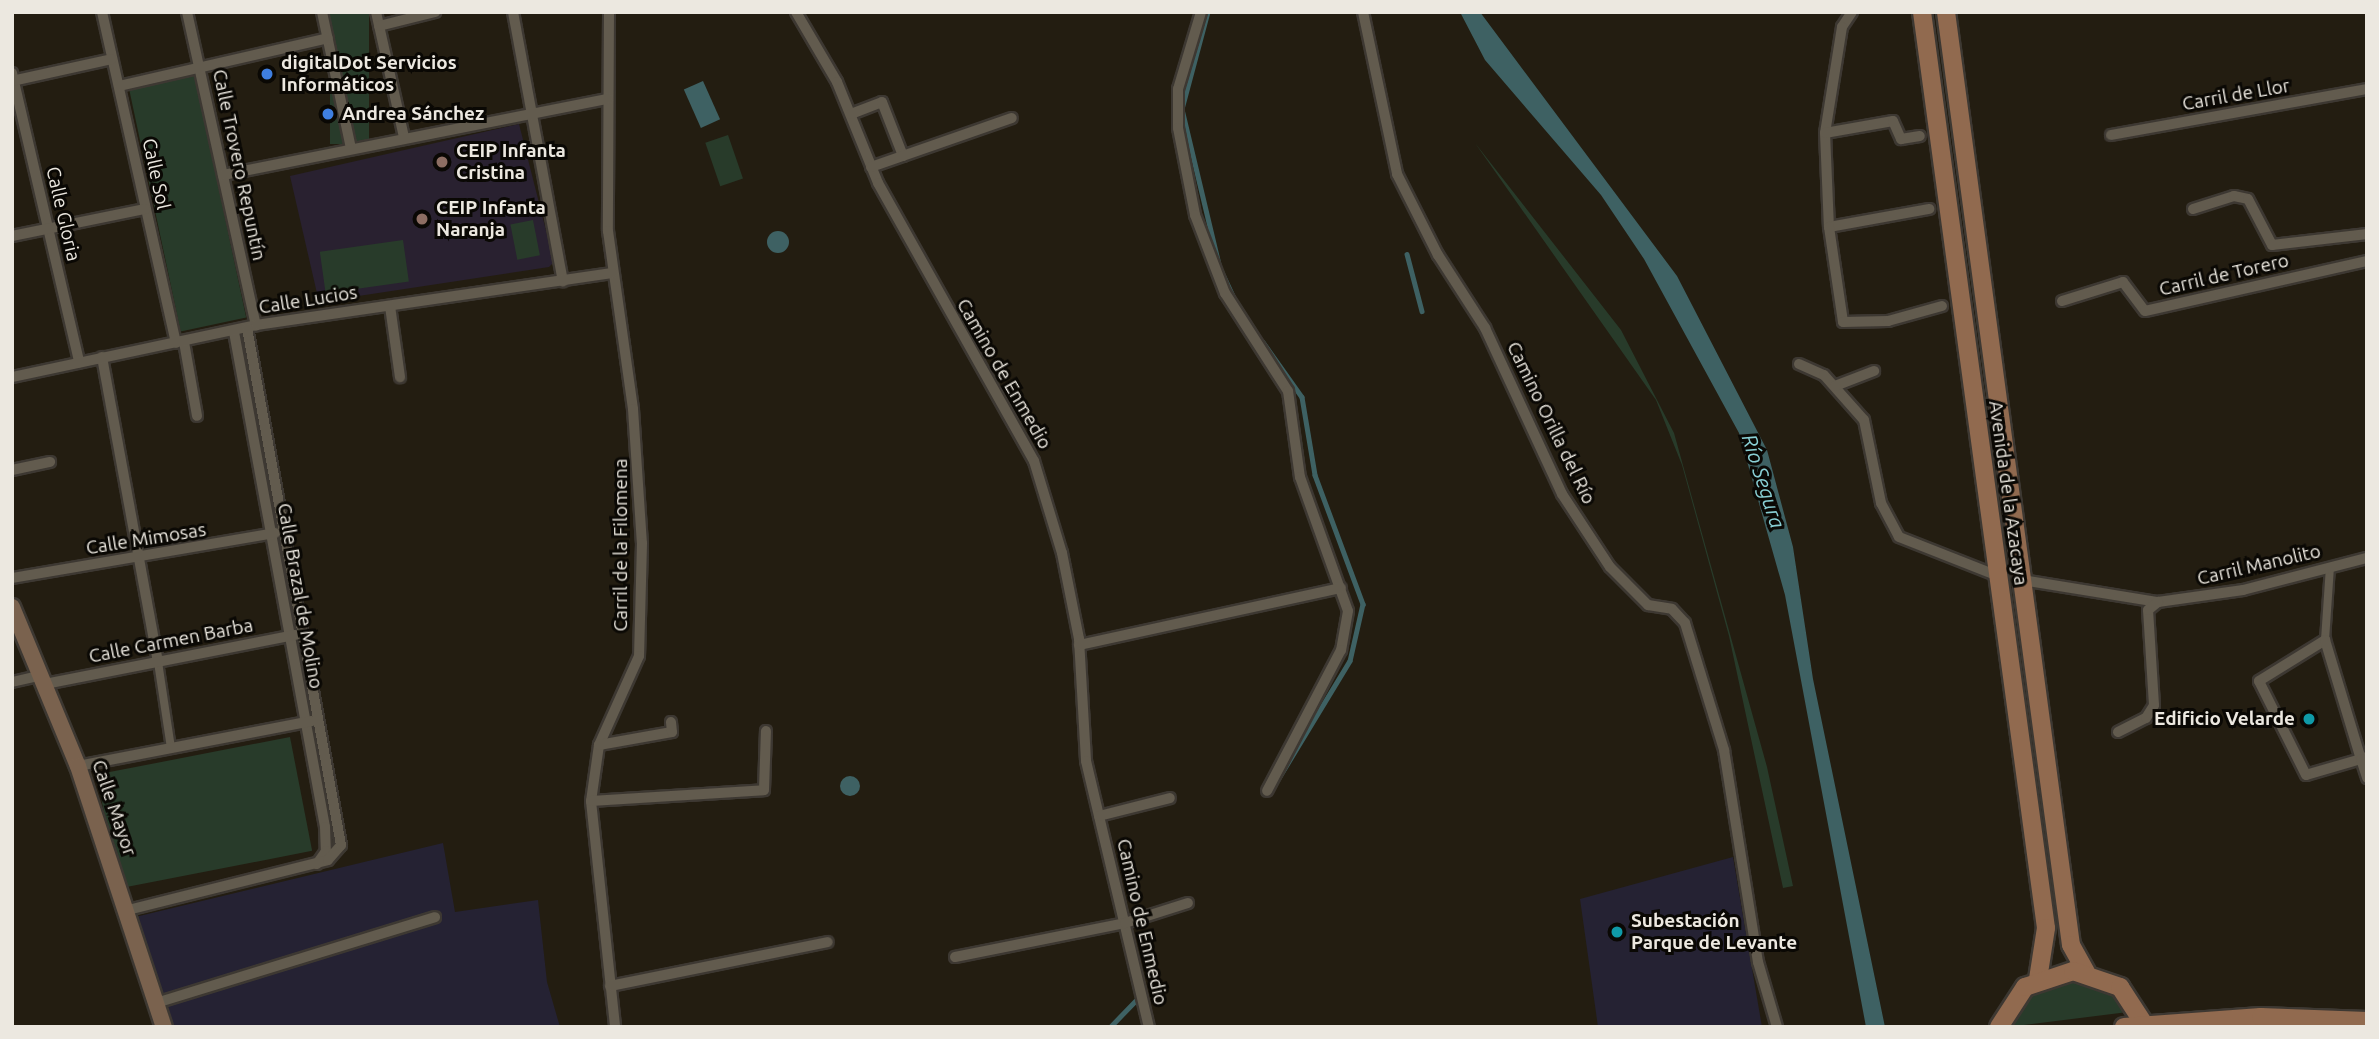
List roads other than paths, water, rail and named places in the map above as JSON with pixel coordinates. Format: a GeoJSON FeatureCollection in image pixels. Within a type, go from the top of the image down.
{"type":"FeatureCollection","features":[{"type":"Feature","properties":{"kind":"main road","name":"Avenida de la Azacaya"},"geometry":{"type":"LineString","coordinates":[[1922,12],[2046,928],[2038,979]]}},
{"type":"Feature","properties":{"kind":"main road","name":"Avenida de la Azacaya"},"geometry":{"type":"LineString","coordinates":[[1946,12],[2071,945],[2086,972]]}},
{"type":"Feature","properties":{"kind":"main road","name":"Calle Mayor"},"geometry":{"type":"LineString","coordinates":[[12,607],[17,625],[43,679],[78,766],[128,909],[164,1027]]}},
{"type":"Feature","properties":{"kind":"main road"},"geometry":{"type":"LineString","coordinates":[[1999,1027],[2014,997],[2038,979],[2086,972],[2120,987],[2145,1026]]}},
{"type":"Feature","properties":{"kind":"main road"},"geometry":{"type":"LineString","coordinates":[[2124,1027],[2249,1017],[2367,1021]]}},
{"type":"Feature","properties":{"kind":"street","name":"Calle Sol"},"geometry":{"type":"LineString","coordinates":[[102,12],[145,209],[197,416]]}},
{"type":"Feature","properties":{"kind":"street","name":"Calle Trovero Repuntín"},"geometry":{"type":"LineString","coordinates":[[187,12],[223,175],[252,326],[285,532],[342,836],[334,856],[317,864]]}},
{"type":"Feature","properties":{"kind":"street"},"geometry":{"type":"LineString","coordinates":[[322,12],[351,149]]}},
{"type":"Feature","properties":{"kind":"street"},"geometry":{"type":"LineString","coordinates":[[376,12],[404,137]]}},
{"type":"Feature","properties":{"kind":"street"},"geometry":{"type":"LineString","coordinates":[[379,26],[435,12]]}},
{"type":"Feature","properties":{"kind":"street"},"geometry":{"type":"LineString","coordinates":[[513,12],[563,281]]}},
{"type":"Feature","properties":{"kind":"street","name":"Carril de la Filomena"},"geometry":{"type":"LineString","coordinates":[[609,12],[612,273],[641,485],[639,656],[599,745],[591,800],[615,1027]]}},
{"type":"Feature","properties":{"kind":"street","name":"Camino de Enmedio"},"geometry":{"type":"LineString","coordinates":[[796,12],[851,114],[871,167],[1034,461],[1062,553],[1079,645],[1086,761],[1149,1027]]}},
{"type":"Feature","properties":{"kind":"street"},"geometry":{"type":"LineString","coordinates":[[1201,12],[1178,89],[1178,128],[1195,215],[1225,293],[1288,391],[1300,477],[1348,611],[1341,650],[1267,791]]}},
{"type":"Feature","properties":{"kind":"street","name":"Camino Orilla del Río"},"geometry":{"type":"LineString","coordinates":[[1363,12],[1397,174],[1437,255],[1485,328],[1562,494],[1610,566],[1648,605],[1672,609],[1685,623],[1724,750],[1751,927],[1777,1027]]}},
{"type":"Feature","properties":{"kind":"street"},"geometry":{"type":"LineString","coordinates":[[1852,12],[1842,27],[1825,133],[1829,227],[1843,322],[1888,321],[1942,306]]}},
{"type":"Feature","properties":{"kind":"street"},"geometry":{"type":"LineString","coordinates":[[120,86],[328,38]]}},
{"type":"Feature","properties":{"kind":"street"},"geometry":{"type":"LineString","coordinates":[[13,78],[112,59]]}},
{"type":"Feature","properties":{"kind":"street","name":"Calle Gloria"},"geometry":{"type":"LineString","coordinates":[[13,78],[79,362]]}},
{"type":"Feature","properties":{"kind":"street","name":"Carril de Llor"},"geometry":{"type":"LineString","coordinates":[[2111,135],[2367,89]]}},
{"type":"Feature","properties":{"kind":"street"},"geometry":{"type":"LineString","coordinates":[[223,175],[404,137],[608,99]]}},
{"type":"Feature","properties":{"kind":"street"},"geometry":{"type":"LineString","coordinates":[[851,114],[882,102],[903,156]]}},
{"type":"Feature","properties":{"kind":"street"},"geometry":{"type":"LineString","coordinates":[[871,167],[1012,118]]}},
{"type":"Feature","properties":{"kind":"street"},"geometry":{"type":"LineString","coordinates":[[1825,133],[1893,121],[1901,139],[1920,136]]}},
{"type":"Feature","properties":{"kind":"street"},"geometry":{"type":"LineString","coordinates":[[2193,209],[2234,196],[2248,199],[2272,245],[2367,234]]}},
{"type":"Feature","properties":{"kind":"street"},"geometry":{"type":"LineString","coordinates":[[12,236],[145,209]]}},
{"type":"Feature","properties":{"kind":"street"},"geometry":{"type":"LineString","coordinates":[[1829,227],[1929,209]]}},
{"type":"Feature","properties":{"kind":"street","name":"Carril de Torero"},"geometry":{"type":"LineString","coordinates":[[2063,300],[2123,282],[2145,311],[2367,261]]}},
{"type":"Feature","properties":{"kind":"street","name":"Calle Lucios"},"geometry":{"type":"LineString","coordinates":[[12,377],[234,332],[252,326],[612,273]]}},
{"type":"Feature","properties":{"kind":"street"},"geometry":{"type":"LineString","coordinates":[[390,306],[400,377]]}},
{"type":"Feature","properties":{"kind":"street","name":"Calle Brazal de Molino"},"geometry":{"type":"LineString","coordinates":[[234,332],[327,843],[317,864]]}},
{"type":"Feature","properties":{"kind":"street"},"geometry":{"type":"LineString","coordinates":[[102,357],[158,662],[171,748]]}},
{"type":"Feature","properties":{"kind":"street"},"geometry":{"type":"LineString","coordinates":[[1799,364],[1835,386],[1864,420],[1881,503],[1899,537],[1998,576]]}},
{"type":"Feature","properties":{"kind":"street"},"geometry":{"type":"LineString","coordinates":[[1835,386],[1874,371]]}},
{"type":"Feature","properties":{"kind":"street"},"geometry":{"type":"LineString","coordinates":[[12,470],[50,462]]}},
{"type":"Feature","properties":{"kind":"street","name":"Calle Mimosas"},"geometry":{"type":"LineString","coordinates":[[12,578],[139,560],[285,532]]}},
{"type":"Feature","properties":{"kind":"street","name":"Carril Manolito"},"geometry":{"type":"LineString","coordinates":[[2022,580],[2158,601],[2243,590],[2367,558]]}},
{"type":"Feature","properties":{"kind":"street"},"geometry":{"type":"LineString","coordinates":[[2330,567],[2325,640],[2364,758],[2367,778]]}},
{"type":"Feature","properties":{"kind":"street"},"geometry":{"type":"LineString","coordinates":[[1079,645],[1341,588]]}},
{"type":"Feature","properties":{"kind":"street"},"geometry":{"type":"LineString","coordinates":[[2119,732],[2146,718],[2154,705],[2148,610],[2158,601]]}},
{"type":"Feature","properties":{"kind":"street","name":"Calle Carmen Barba"},"geometry":{"type":"LineString","coordinates":[[12,682],[158,662],[304,634]]}},
{"type":"Feature","properties":{"kind":"street"},"geometry":{"type":"LineString","coordinates":[[2325,640],[2259,681],[2306,775],[2364,758]]}},
{"type":"Feature","properties":{"kind":"street"},"geometry":{"type":"LineString","coordinates":[[78,766],[320,720]]}},
{"type":"Feature","properties":{"kind":"street"},"geometry":{"type":"LineString","coordinates":[[599,745],[672,732],[671,722]]}},
{"type":"Feature","properties":{"kind":"street"},"geometry":{"type":"LineString","coordinates":[[591,800],[764,790],[766,731]]}},
{"type":"Feature","properties":{"kind":"street"},"geometry":{"type":"LineString","coordinates":[[1099,816],[1170,798]]}},
{"type":"Feature","properties":{"kind":"street"},"geometry":{"type":"LineString","coordinates":[[128,909],[317,864]]}},
{"type":"Feature","properties":{"kind":"street"},"geometry":{"type":"LineString","coordinates":[[955,957],[1125,923],[1188,903]]}},
{"type":"Feature","properties":{"kind":"street"},"geometry":{"type":"LineString","coordinates":[[156,1003],[435,917]]}},
{"type":"Feature","properties":{"kind":"street"},"geometry":{"type":"LineString","coordinates":[[610,986],[828,942]]}},
{"type":"Feature","properties":{"kind":"water","name":"Río Segura"},"geometry":{"type":"Polygon","coordinates":[[[1460,12],[1480,12],[1677,276],[1767,450],[1793,547],[1813,679],[1885,1027],[1866,1027],[1785,595],[1739,433],[1644,259],[1601,195],[1485,60],[1460,12]]]}},
{"type":"Feature","properties":{"kind":"water"},"geometry":{"type":"Polygon","coordinates":[[[703,81],[720,119],[701,128],[684,90],[703,81]]]}},
{"type":"Feature","properties":{"kind":"water"},"geometry":{"type":"Polygon","coordinates":[[[778,231],[786,234],[789,242],[786,250],[778,253],[770,250],[767,242],[770,234],[778,231]]]}},
{"type":"Feature","properties":{"kind":"water"},"geometry":{"type":"Polygon","coordinates":[[[846,776],[854,776],[860,786],[854,796],[846,796],[840,790],[840,782],[846,776]]]}},
{"type":"Feature","properties":{"kind":"waterway"},"geometry":{"type":"LineString","coordinates":[[1208,12],[1182,109],[1220,268],[1235,300]]}},
{"type":"Feature","properties":{"kind":"waterway"},"geometry":{"type":"LineString","coordinates":[[1407,254],[1422,311]]}},
{"type":"Feature","properties":{"kind":"waterway"},"geometry":{"type":"LineString","coordinates":[[1263,342],[1302,397],[1315,475],[1363,604],[1350,661],[1278,780]]}},
{"type":"Feature","properties":{"kind":"waterway"},"geometry":{"type":"LineString","coordinates":[[1110,1027],[1136,1000]]}},
{"type":"Feature","properties":{"kind":"place","name":"digitalDot Servicios Informáticos"},"geometry":{"type":"Point","coordinates":[267,74]}},
{"type":"Feature","properties":{"kind":"place","name":"Andrea Sánchez"},"geometry":{"type":"Point","coordinates":[328,114]}},
{"type":"Feature","properties":{"kind":"place","name":"CEIP Infanta Cristina"},"geometry":{"type":"Point","coordinates":[442,162]}},
{"type":"Feature","properties":{"kind":"place","name":"CEIP Infanta Naranja"},"geometry":{"type":"Point","coordinates":[422,219]}},
{"type":"Feature","properties":{"kind":"place","name":"Edificio Velarde"},"geometry":{"type":"Point","coordinates":[2309,719]}},
{"type":"Feature","properties":{"kind":"place","name":"Subestación Parque de Levante"},"geometry":{"type":"Point","coordinates":[1617,932]}}]}
